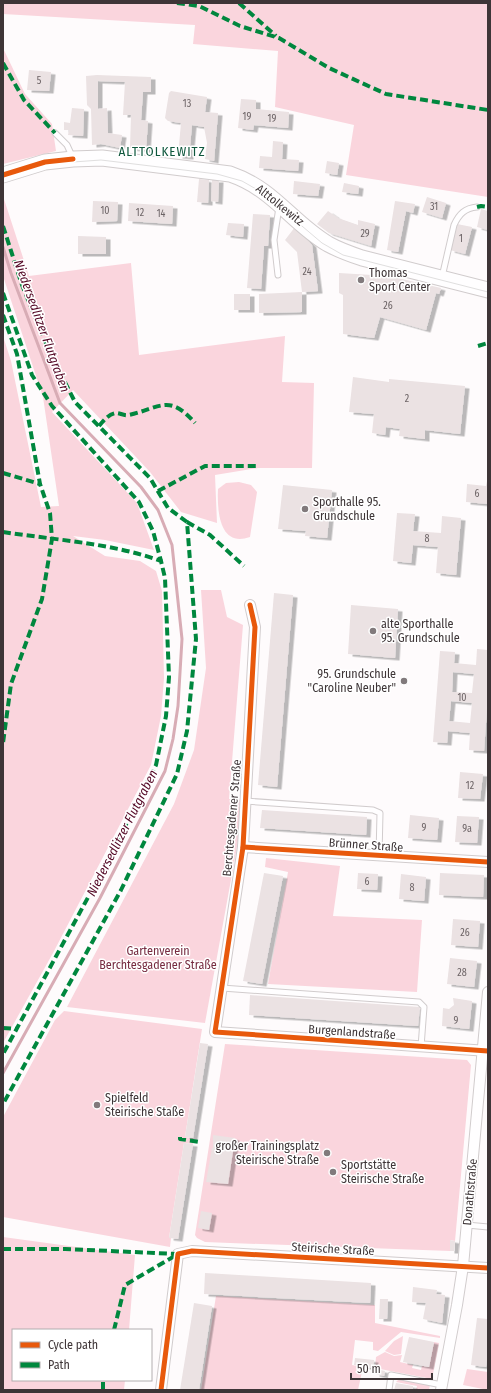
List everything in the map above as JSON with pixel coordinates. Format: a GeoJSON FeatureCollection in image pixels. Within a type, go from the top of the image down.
{"type":"FeatureCollection","features":[{"type":"Feature","properties":{"kind":"main road","name":"Alttolkewitz"},"geometry":{"type":"LineString","coordinates":[[3,175],[45,162],[102,158],[224,173],[252,183],[280,203],[320,238],[344,252],[362,258],[488,290]]}},
{"type":"Feature","properties":{"kind":"street","name":"Berchtesgadener Straße"},"geometry":{"type":"LineString","coordinates":[[215,1032],[242,847],[255,626],[250,605]]}},
{"type":"Feature","properties":{"kind":"street","name":"Brünner Straße"},"geometry":{"type":"LineString","coordinates":[[242,847],[488,862]]}},
{"type":"Feature","properties":{"kind":"street","name":"Donathstraße"},"geometry":{"type":"LineString","coordinates":[[441,1387],[457,1305],[467,1225],[482,1090],[488,992]]}},
{"type":"Feature","properties":{"kind":"street","name":"Burgenlandstraße"},"geometry":{"type":"LineString","coordinates":[[215,1032],[485,1051]]}},
{"type":"Feature","properties":{"kind":"street","name":"Steirische Straße"},"geometry":{"type":"LineString","coordinates":[[161,1390],[178,1268],[178,1254],[192,1250],[488,1268]]}},
{"type":"Feature","properties":{"kind":"lane"},"geometry":{"type":"LineString","coordinates":[[55,134],[68,145],[73,159]]}},
{"type":"Feature","properties":{"kind":"lane"},"geometry":{"type":"LineString","coordinates":[[278,275],[274,240],[280,203]]}},
{"type":"Feature","properties":{"kind":"lane"},"geometry":{"type":"LineString","coordinates":[[448,280],[457,217],[469,208],[477,207]]}},
{"type":"Feature","properties":{"kind":"lane","name":"Brünner Straße"},"geometry":{"type":"LineString","coordinates":[[245,802],[373,810],[380,813],[381,819],[379,856]]}},
{"type":"Feature","properties":{"kind":"lane"},"geometry":{"type":"LineString","coordinates":[[222,988],[419,1002],[424,1007],[421,1047]]}},
{"type":"Feature","properties":{"kind":"lane"},"geometry":{"type":"LineString","coordinates":[[467,1225],[488,1227]]}},
{"type":"Feature","properties":{"kind":"lane"},"geometry":{"type":"LineString","coordinates":[[389,1390],[391,1375],[441,1387]]}},
{"type":"Feature","properties":{"kind":"green space"},"geometry":{"type":"Polygon","coordinates":[[[3,3],[488,3],[488,197],[346,175],[354,125],[275,107],[278,51],[193,44],[195,25],[3,14],[3,3]]]}},
{"type":"Feature","properties":{"kind":"green space"},"geometry":{"type":"Polygon","coordinates":[[[3,48],[25,94],[52,124],[56,151],[3,164],[3,48]]]}},
{"type":"Feature","properties":{"kind":"green space"},"geometry":{"type":"Polygon","coordinates":[[[3,196],[29,276],[131,263],[139,355],[285,336],[282,382],[314,383],[312,468],[258,468],[215,475],[217,523],[181,512],[150,472],[73,390],[52,412],[137,503],[154,550],[105,540],[73,536],[105,556],[140,561],[156,571],[162,591],[164,678],[161,716],[151,765],[53,953],[3,1043],[3,336],[11,361],[41,507],[59,506],[43,397],[3,276],[3,196]]]}},
{"type":"Feature","properties":{"kind":"green space"},"geometry":{"type":"Polygon","coordinates":[[[239,482],[251,485],[257,492],[250,537],[240,539],[232,537],[226,532],[222,525],[218,507],[218,489],[226,483],[239,482]]]}},
{"type":"Feature","properties":{"kind":"green space","name":"Gartenverein Berchtesgadener Straße"},"geometry":{"type":"Polygon","coordinates":[[[201,590],[221,590],[227,617],[243,625],[229,799],[241,800],[238,841],[205,1023],[67,1007],[174,804],[194,750],[206,668],[201,590]]]}},
{"type":"Feature","properties":{"kind":"green space"},"geometry":{"type":"Polygon","coordinates":[[[266,858],[340,866],[333,916],[422,920],[417,992],[268,984],[288,872],[265,867],[266,858]]]}},
{"type":"Feature","properties":{"kind":"green space","name":"Spielfeld Steirische Staße"},"geometry":{"type":"Polygon","coordinates":[[[64,1011],[202,1029],[185,1137],[193,1138],[193,1144],[184,1143],[169,1238],[171,1238],[170,1247],[3,1217],[3,1117],[55,1020],[64,1011]]]}},
{"type":"Feature","properties":{"kind":"green space","name":"Sportstätte Steirische Straße"},"geometry":{"type":"Polygon","coordinates":[[[225,1044],[467,1060],[471,1065],[455,1241],[450,1240],[450,1251],[205,1242],[197,1238],[195,1235],[225,1044]]]}},
{"type":"Feature","properties":{"kind":"green space"},"geometry":{"type":"Polygon","coordinates":[[[3,1237],[135,1255],[129,1329],[12,1329],[12,1381],[125,1381],[124,1390],[3,1390],[3,1237]]]}},
{"type":"Feature","properties":{"kind":"green space"},"geometry":{"type":"Polygon","coordinates":[[[216,1296],[375,1305],[375,1323],[440,1336],[440,1338],[401,1332],[378,1351],[373,1350],[373,1342],[355,1340],[352,1365],[363,1367],[358,1390],[201,1390],[216,1296]]]}},
{"type":"Feature","properties":{"kind":"green space"},"geometry":{"type":"Polygon","coordinates":[[[403,1336],[401,1354],[394,1355],[385,1351],[394,1341],[403,1336]]]}},
{"type":"Feature","properties":{"kind":"green space"},"geometry":{"type":"Polygon","coordinates":[[[434,1342],[439,1343],[432,1379],[375,1368],[376,1357],[385,1352],[394,1356],[402,1355],[400,1362],[413,1365],[412,1368],[421,1370],[422,1366],[429,1367],[434,1342]]]}},
{"type":"Feature","properties":{"kind":"green space"},"geometry":{"type":"Polygon","coordinates":[[[467,1369],[488,1372],[488,1390],[463,1385],[467,1369]]]}},
{"type":"Feature","properties":{"kind":"green space"},"geometry":{"type":"Polygon","coordinates":[[[399,1379],[430,1385],[429,1390],[416,1390],[417,1386],[396,1382],[399,1379]]]}},
{"type":"Feature","properties":{"kind":"building"},"geometry":{"type":"Polygon","coordinates":[[[29,70],[51,72],[49,91],[27,90],[29,70]]]}},
{"type":"Feature","properties":{"kind":"building"},"geometry":{"type":"Polygon","coordinates":[[[86,76],[151,77],[151,92],[143,92],[141,120],[148,121],[146,150],[130,148],[131,115],[123,115],[125,82],[98,81],[98,109],[107,108],[108,133],[122,135],[120,148],[101,144],[92,145],[91,109],[87,105],[86,76]]]}},
{"type":"Feature","properties":{"kind":"building"},"geometry":{"type":"Polygon","coordinates":[[[171,91],[207,97],[205,112],[218,113],[214,161],[205,159],[207,143],[204,127],[192,125],[189,157],[178,156],[181,123],[168,121],[165,118],[169,93],[171,91]]]}},
{"type":"Feature","properties":{"kind":"building"},"geometry":{"type":"Polygon","coordinates":[[[241,99],[256,100],[256,109],[289,112],[288,128],[254,125],[253,130],[238,128],[241,99]]]}},
{"type":"Feature","properties":{"kind":"building"},"geometry":{"type":"Polygon","coordinates":[[[72,108],[84,109],[83,136],[68,135],[69,130],[64,130],[64,122],[70,123],[72,108]]]}},
{"type":"Feature","properties":{"kind":"building"},"geometry":{"type":"Polygon","coordinates":[[[273,141],[283,142],[282,159],[299,160],[298,171],[259,168],[260,156],[272,157],[273,141]]]}},
{"type":"Feature","properties":{"kind":"building"},"geometry":{"type":"Polygon","coordinates":[[[327,161],[339,163],[337,175],[325,173],[327,161]]]}},
{"type":"Feature","properties":{"kind":"building"},"geometry":{"type":"Polygon","coordinates":[[[199,179],[209,180],[208,203],[197,202],[199,179]]]}},
{"type":"Feature","properties":{"kind":"building"},"geometry":{"type":"Polygon","coordinates":[[[212,180],[219,180],[218,202],[211,201],[212,180]]]}},
{"type":"Feature","properties":{"kind":"building"},"geometry":{"type":"Polygon","coordinates":[[[294,181],[320,184],[318,196],[293,194],[294,181]]]}},
{"type":"Feature","properties":{"kind":"building"},"geometry":{"type":"Polygon","coordinates":[[[344,183],[359,186],[358,194],[342,192],[344,183]]]}},
{"type":"Feature","properties":{"kind":"building"},"geometry":{"type":"Polygon","coordinates":[[[427,197],[446,203],[442,218],[422,212],[427,197]]]}},
{"type":"Feature","properties":{"kind":"building"},"geometry":{"type":"Polygon","coordinates":[[[93,201],[118,202],[117,221],[92,222],[93,201]]]}},
{"type":"Feature","properties":{"kind":"building"},"geometry":{"type":"Polygon","coordinates":[[[395,201],[415,204],[413,213],[406,211],[398,252],[387,250],[395,201]]]}},
{"type":"Feature","properties":{"kind":"building"},"geometry":{"type":"Polygon","coordinates":[[[129,203],[173,206],[172,224],[128,221],[129,203]]]}},
{"type":"Feature","properties":{"kind":"building"},"geometry":{"type":"Polygon","coordinates":[[[481,209],[488,211],[488,230],[477,227],[481,209]]]}},
{"type":"Feature","properties":{"kind":"building"},"geometry":{"type":"Polygon","coordinates":[[[328,211],[338,218],[358,225],[358,220],[375,224],[371,246],[329,233],[317,224],[328,211]]]}},
{"type":"Feature","properties":{"kind":"building"},"geometry":{"type":"Polygon","coordinates":[[[253,214],[270,215],[268,246],[264,246],[261,289],[247,288],[253,214]]]}},
{"type":"Feature","properties":{"kind":"building"},"geometry":{"type":"Polygon","coordinates":[[[228,223],[244,224],[243,237],[226,235],[228,223]]]}},
{"type":"Feature","properties":{"kind":"building"},"geometry":{"type":"Polygon","coordinates":[[[457,224],[472,227],[465,254],[450,250],[457,224]]]}},
{"type":"Feature","properties":{"kind":"building"},"geometry":{"type":"Polygon","coordinates":[[[295,227],[312,245],[318,291],[302,292],[297,252],[285,240],[295,227]]]}},
{"type":"Feature","properties":{"kind":"building"},"geometry":{"type":"Polygon","coordinates":[[[78,236],[106,237],[106,254],[78,254],[78,236]]]}},
{"type":"Feature","properties":{"kind":"building"},"geometry":{"type":"Polygon","coordinates":[[[339,273],[389,276],[441,288],[439,294],[436,293],[426,330],[380,317],[374,338],[343,334],[343,295],[339,293],[339,273]]]}},
{"type":"Feature","properties":{"kind":"building"},"geometry":{"type":"Polygon","coordinates":[[[302,292],[302,312],[259,313],[259,294],[302,292]]]}},
{"type":"Feature","properties":{"kind":"building"},"geometry":{"type":"Polygon","coordinates":[[[234,294],[250,294],[250,310],[234,310],[234,294]]]}},
{"type":"Feature","properties":{"kind":"building"},"geometry":{"type":"Polygon","coordinates":[[[353,377],[389,382],[389,379],[465,386],[460,434],[425,430],[425,439],[399,436],[400,429],[386,427],[385,435],[372,433],[374,414],[349,412],[353,377]]]}},
{"type":"Feature","properties":{"kind":"building"},"geometry":{"type":"Polygon","coordinates":[[[487,481],[488,504],[466,502],[467,484],[486,486],[487,481]]]}},
{"type":"Feature","properties":{"kind":"building","name":"Sporthalle 95. Grundschule"},"geometry":{"type":"Polygon","coordinates":[[[283,485],[332,490],[327,538],[305,536],[306,531],[278,529],[283,485]]]}},
{"type":"Feature","properties":{"kind":"building"},"geometry":{"type":"Polygon","coordinates":[[[397,513],[415,514],[413,531],[441,533],[442,516],[461,518],[456,575],[436,573],[438,547],[413,545],[411,563],[393,561],[397,513]]]}},
{"type":"Feature","properties":{"kind":"building"},"geometry":{"type":"Polygon","coordinates":[[[274,593],[293,595],[277,787],[258,785],[274,593]]]}},
{"type":"Feature","properties":{"kind":"building","name":"alte Sporthalle 95. Grundschule"},"geometry":{"type":"Polygon","coordinates":[[[351,605],[398,609],[395,658],[348,654],[351,605]]]}},
{"type":"Feature","properties":{"kind":"building"},"geometry":{"type":"Polygon","coordinates":[[[477,649],[488,650],[488,695],[484,751],[469,750],[470,733],[448,731],[447,743],[433,742],[440,651],[455,652],[454,663],[476,665],[477,649]],[[453,672],[452,692],[472,693],[474,674],[453,672]],[[451,701],[449,721],[470,723],[472,703],[451,701]]]}},
{"type":"Feature","properties":{"kind":"building"},"geometry":{"type":"Polygon","coordinates":[[[460,772],[483,774],[480,799],[458,798],[460,772]]]}},
{"type":"Feature","properties":{"kind":"building"},"geometry":{"type":"Polygon","coordinates":[[[262,810],[367,817],[366,835],[260,828],[262,810]]]}},
{"type":"Feature","properties":{"kind":"building"},"geometry":{"type":"Polygon","coordinates":[[[410,815],[439,818],[437,840],[408,838],[410,815]]]}},
{"type":"Feature","properties":{"kind":"building"},"geometry":{"type":"Polygon","coordinates":[[[457,816],[479,817],[477,843],[455,842],[457,816]]]}},
{"type":"Feature","properties":{"kind":"building"},"geometry":{"type":"Polygon","coordinates":[[[264,873],[283,876],[262,984],[243,981],[264,873]]]}},
{"type":"Feature","properties":{"kind":"building"},"geometry":{"type":"Polygon","coordinates":[[[358,873],[378,874],[377,890],[357,889],[358,873]]]}},
{"type":"Feature","properties":{"kind":"building"},"geometry":{"type":"Polygon","coordinates":[[[440,873],[484,875],[483,897],[439,895],[440,873]]]}},
{"type":"Feature","properties":{"kind":"building"},"geometry":{"type":"Polygon","coordinates":[[[401,874],[426,877],[424,901],[399,899],[401,874]]]}},
{"type":"Feature","properties":{"kind":"building"},"geometry":{"type":"Polygon","coordinates":[[[453,919],[480,921],[478,947],[451,945],[453,919]]]}},
{"type":"Feature","properties":{"kind":"building"},"geometry":{"type":"Polygon","coordinates":[[[450,958],[477,961],[474,987],[447,984],[450,958]]]}},
{"type":"Feature","properties":{"kind":"building"},"geometry":{"type":"Polygon","coordinates":[[[250,995],[420,1007],[418,1026],[249,1015],[250,995]]]}},
{"type":"Feature","properties":{"kind":"building"},"geometry":{"type":"Polygon","coordinates":[[[453,998],[472,1001],[469,1029],[442,1026],[443,1008],[449,1009],[454,1005],[453,998]]]}},
{"type":"Feature","properties":{"kind":"building"},"geometry":{"type":"Polygon","coordinates":[[[200,1043],[208,1044],[193,1138],[185,1137],[200,1043]]]}},
{"type":"Feature","properties":{"kind":"building"},"geometry":{"type":"Polygon","coordinates":[[[213,1135],[235,1138],[228,1184],[206,1182],[213,1148],[213,1135]]]}},
{"type":"Feature","properties":{"kind":"building"},"geometry":{"type":"Polygon","coordinates":[[[184,1143],[193,1144],[178,1239],[169,1238],[184,1143]]]}},
{"type":"Feature","properties":{"kind":"building"},"geometry":{"type":"Polygon","coordinates":[[[201,1211],[212,1213],[209,1230],[198,1228],[201,1211]]]}},
{"type":"Feature","properties":{"kind":"building"},"geometry":{"type":"Polygon","coordinates":[[[450,1240],[455,1241],[454,1251],[450,1251],[450,1240]]]}},
{"type":"Feature","properties":{"kind":"building"},"geometry":{"type":"Polygon","coordinates":[[[205,1273],[371,1283],[370,1303],[204,1294],[205,1273]]]}},
{"type":"Feature","properties":{"kind":"building"},"geometry":{"type":"Polygon","coordinates":[[[413,1287],[437,1290],[436,1294],[445,1295],[442,1323],[423,1319],[426,1303],[412,1302],[413,1287]]]}},
{"type":"Feature","properties":{"kind":"building"},"geometry":{"type":"Polygon","coordinates":[[[380,1299],[388,1299],[387,1319],[379,1319],[380,1299]]]}},
{"type":"Feature","properties":{"kind":"building"},"geometry":{"type":"Polygon","coordinates":[[[194,1303],[212,1306],[199,1390],[180,1390],[194,1303]]]}},
{"type":"Feature","properties":{"kind":"building"},"geometry":{"type":"Polygon","coordinates":[[[477,1318],[488,1319],[488,1353],[486,1367],[471,1365],[477,1318]]]}},
{"type":"Feature","properties":{"kind":"building"},"geometry":{"type":"Polygon","coordinates":[[[409,1337],[434,1342],[429,1367],[403,1362],[409,1337]]]}},
{"type":"Feature","properties":{"kind":"building"},"geometry":{"type":"Polygon","coordinates":[[[355,1358],[374,1360],[373,1368],[354,1365],[355,1358]]]}},
{"type":"Feature","properties":{"kind":"building"},"geometry":{"type":"Polygon","coordinates":[[[376,1369],[385,1371],[384,1376],[375,1374],[376,1369]]]}},
{"type":"Feature","properties":{"kind":"building"},"geometry":{"type":"Polygon","coordinates":[[[396,1383],[413,1386],[413,1390],[394,1390],[396,1383]]]}},
{"type":"Feature","properties":{"kind":"waterway","name":"Niedersedlitzer Flutgraben"},"geometry":{"type":"LineString","coordinates":[[3,247],[11,273],[60,403],[141,487],[158,510],[172,545],[182,639],[178,706],[173,739],[165,771],[100,898],[3,1073]]}},
{"type":"Feature","properties":{"kind":"tram line"},"geometry":{"type":"LineString","coordinates":[[3,177],[45,164],[101,160],[217,174],[242,181],[263,193],[322,243],[343,255],[488,292]]}},
{"type":"Feature","properties":{"kind":"marked path"},"geometry":{"type":"LineString","coordinates":[[177,3],[199,6],[240,26],[279,38],[329,68],[386,94],[488,110]]}},
{"type":"Feature","properties":{"kind":"marked path"},"geometry":{"type":"LineString","coordinates":[[239,3],[276,36]]}},
{"type":"Feature","properties":{"kind":"marked path"},"geometry":{"type":"LineString","coordinates":[[3,63],[24,100],[55,133]]}},
{"type":"Feature","properties":{"kind":"marked path"},"geometry":{"type":"LineString","coordinates":[[477,207],[488,207]]}},
{"type":"Feature","properties":{"kind":"marked path"},"geometry":{"type":"LineString","coordinates":[[3,226],[22,285],[50,353],[75,402],[150,478],[168,508],[187,522],[196,639],[187,731],[177,774],[121,890],[3,1104]]}},
{"type":"Feature","properties":{"kind":"marked path"},"geometry":{"type":"LineString","coordinates":[[3,293],[32,375],[52,406],[139,502],[153,531],[161,561]]}},
{"type":"Feature","properties":{"kind":"marked path"},"geometry":{"type":"LineString","coordinates":[[3,315],[17,354],[40,484],[50,513],[52,539],[42,599],[11,684],[3,743]]}},
{"type":"Feature","properties":{"kind":"marked path"},"geometry":{"type":"LineString","coordinates":[[478,346],[488,343]]}},
{"type":"Feature","properties":{"kind":"marked path"},"geometry":{"type":"LineString","coordinates":[[99,426],[107,418],[116,413],[129,415],[164,405],[171,405],[178,408],[195,423]]}},
{"type":"Feature","properties":{"kind":"marked path"},"geometry":{"type":"LineString","coordinates":[[158,491],[205,466],[259,466]]}},
{"type":"Feature","properties":{"kind":"marked path"},"geometry":{"type":"LineString","coordinates":[[3,473],[40,484]]}},
{"type":"Feature","properties":{"kind":"marked path"},"geometry":{"type":"LineString","coordinates":[[187,522],[210,535],[244,566]]}},
{"type":"Feature","properties":{"kind":"marked path"},"geometry":{"type":"LineString","coordinates":[[3,532],[103,546],[161,561],[165,578],[169,677],[166,716],[156,765],[104,868],[3,1054]]}},
{"type":"Feature","properties":{"kind":"marked path"},"geometry":{"type":"LineString","coordinates":[[3,1028],[17,1029]]}},
{"type":"Feature","properties":{"kind":"marked path"},"geometry":{"type":"LineString","coordinates":[[180,1137],[180,1139],[200,1142]]}},
{"type":"Feature","properties":{"kind":"marked path"},"geometry":{"type":"LineString","coordinates":[[3,1249],[65,1249],[178,1254]]}},
{"type":"Feature","properties":{"kind":"marked path"},"geometry":{"type":"LineString","coordinates":[[114,1329],[125,1285],[178,1254]]}},
{"type":"Feature","properties":{"kind":"marked path"},"geometry":{"type":"LineString","coordinates":[[103,1381],[103,1390]]}},
{"type":"Feature","properties":{"kind":"cycle path"},"geometry":{"type":"LineString","coordinates":[[3,175],[45,162],[73,159]]}},
{"type":"Feature","properties":{"kind":"cycle path"},"geometry":{"type":"LineString","coordinates":[[250,605],[255,627],[243,847],[215,1032],[488,1051]]}},
{"type":"Feature","properties":{"kind":"cycle path"},"geometry":{"type":"LineString","coordinates":[[243,847],[488,862]]}},
{"type":"Feature","properties":{"kind":"cycle path"},"geometry":{"type":"LineString","coordinates":[[161,1390],[178,1254],[192,1251],[488,1268]]}},
{"type":"Feature","properties":{"kind":"place","name":"Thomas Sport Center"},"geometry":{"type":"Point","coordinates":[361,280]}},
{"type":"Feature","properties":{"kind":"place","name":"Sporthalle 95. Grundschule"},"geometry":{"type":"Point","coordinates":[305,509]}},
{"type":"Feature","properties":{"kind":"place","name":"alte Sporthalle 95. Grundschule"},"geometry":{"type":"Point","coordinates":[373,631]}},
{"type":"Feature","properties":{"kind":"place","name":"95. Grundschule \"Caroline Neuber\""},"geometry":{"type":"Point","coordinates":[404,681]}},
{"type":"Feature","properties":{"kind":"place","name":"Spielfeld Steirische Staße"},"geometry":{"type":"Point","coordinates":[97,1105]}},
{"type":"Feature","properties":{"kind":"place","name":"großer Trainingsplatz Steirische Straße"},"geometry":{"type":"Point","coordinates":[327,1153]}},
{"type":"Feature","properties":{"kind":"place","name":"Sportstätte Steirische Straße"},"geometry":{"type":"Point","coordinates":[333,1172]}},
{"type":"Feature","properties":{"kind":"district","name":"ALTTOLKEWITZ"},"geometry":{"type":"Point","coordinates":[162,151]}}]}
